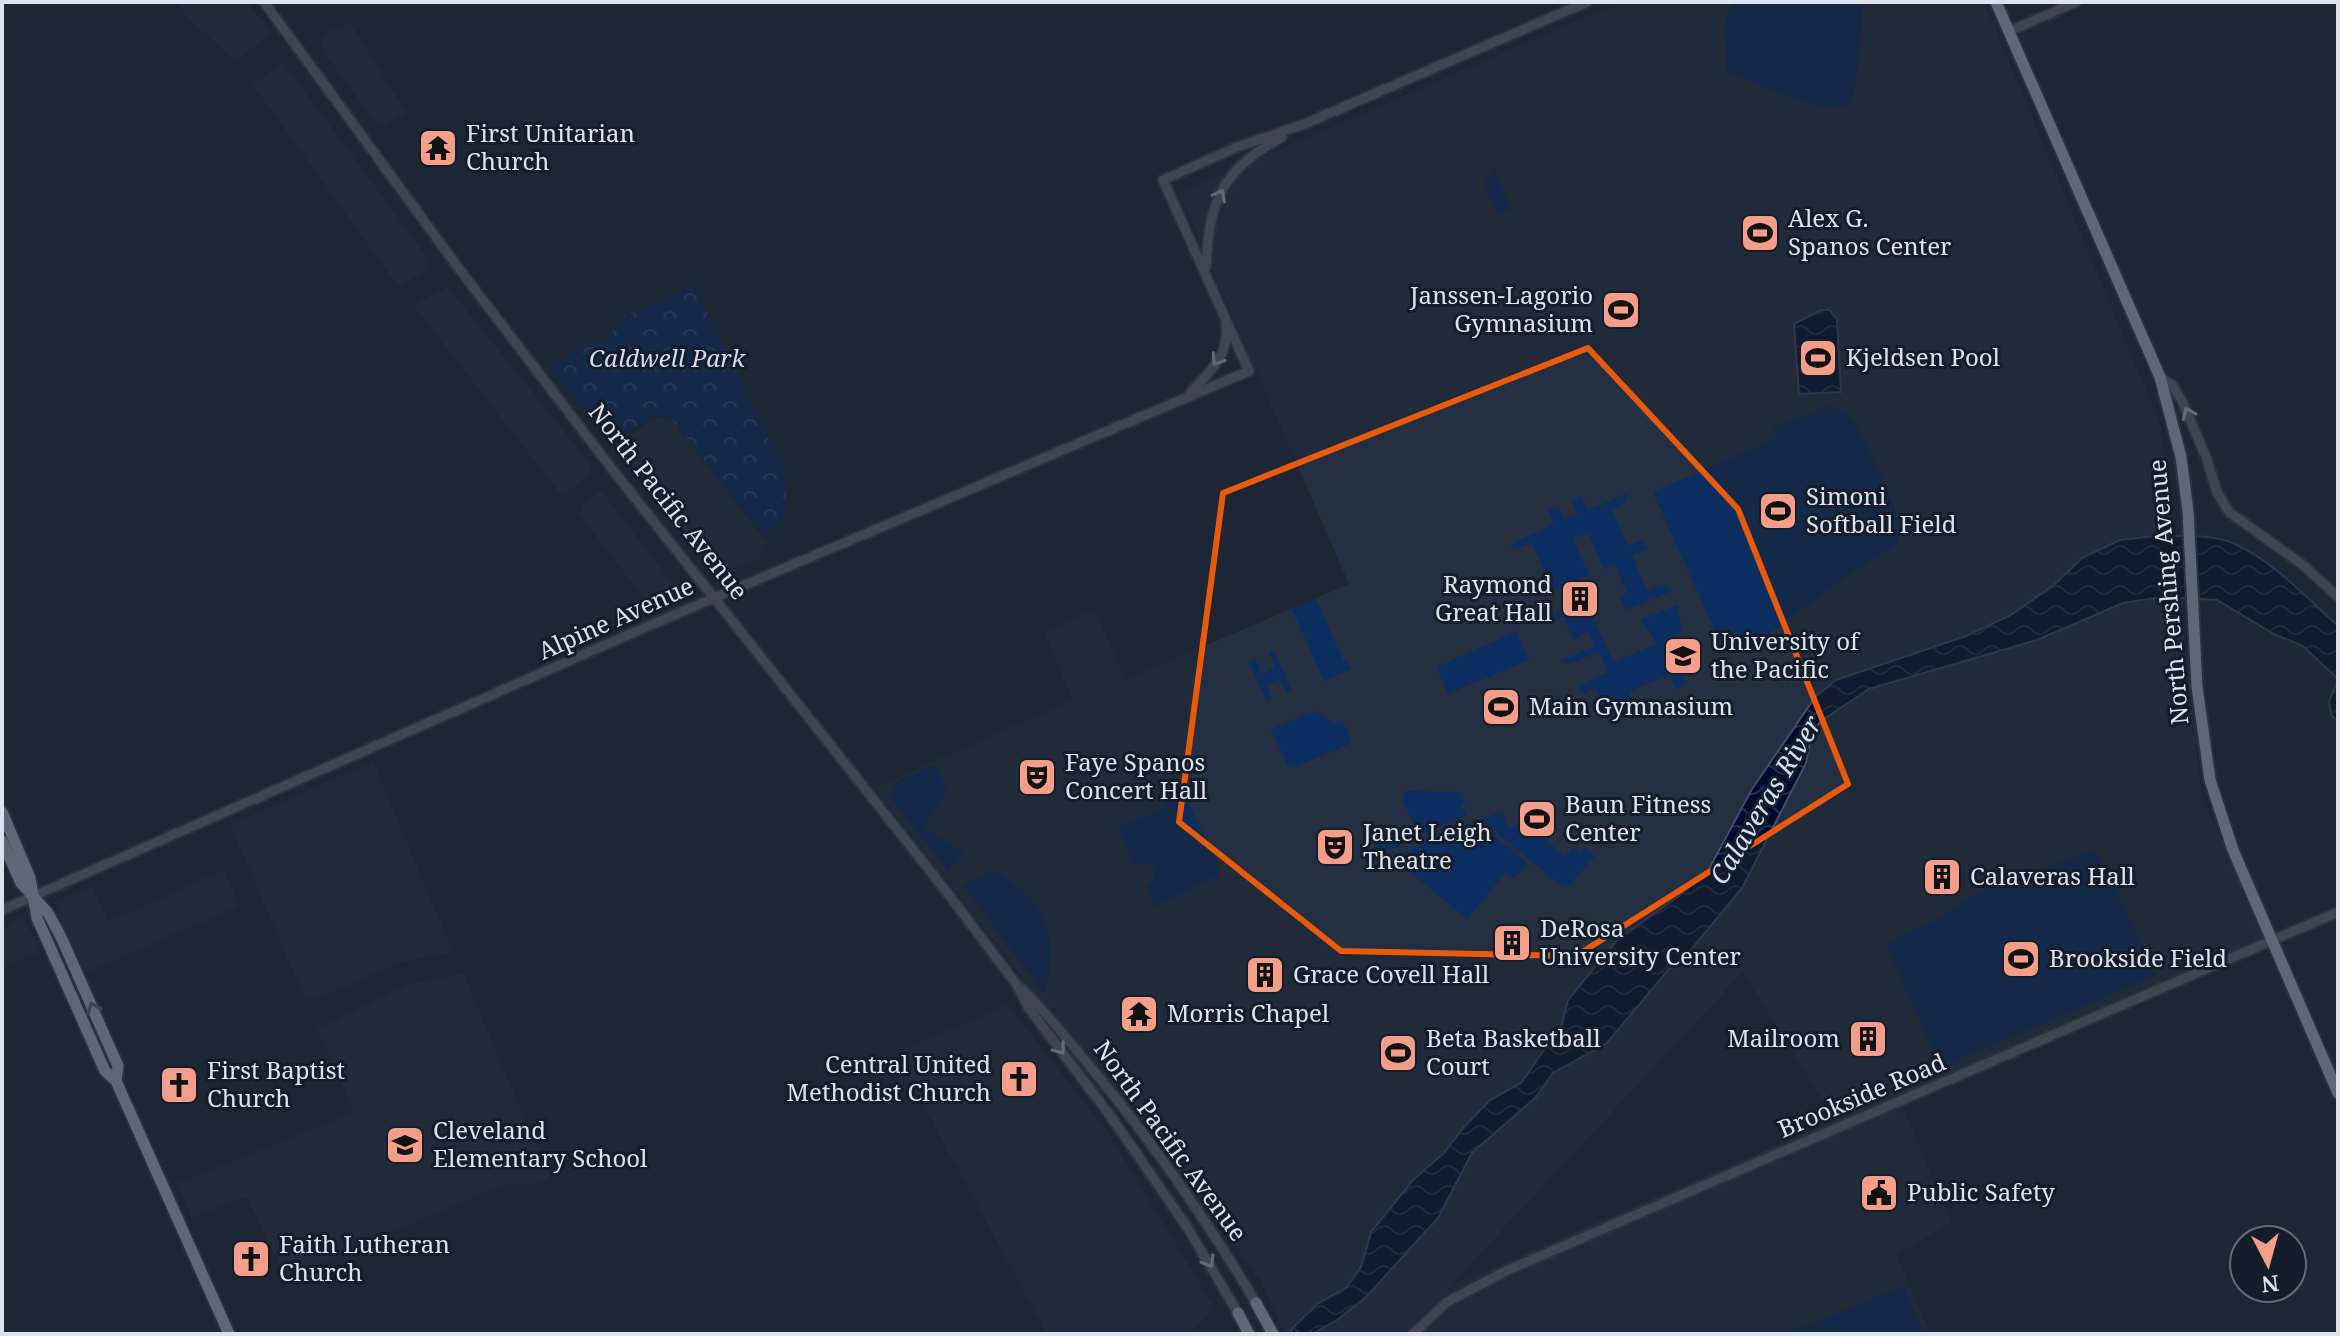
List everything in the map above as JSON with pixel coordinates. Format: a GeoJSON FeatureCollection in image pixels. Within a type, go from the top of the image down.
{"type":"FeatureCollection","features":[{"type":"Feature","properties":{"kind":"main road","name":"North Pershing Avenue"},"geometry":{"type":"LineString","coordinates":[[1996,2],[2160,377],[2179,445],[2188,511],[2196,671],[2210,780],[2233,850],[2338,1093]]}},
{"type":"Feature","properties":{"kind":"main road"},"geometry":{"type":"LineString","coordinates":[[2,812],[30,878],[32,895]]}},
{"type":"Feature","properties":{"kind":"main road"},"geometry":{"type":"LineString","coordinates":[[2,841],[21,883],[48,913],[84,987],[118,1066],[116,1081],[229,1334]]}},
{"type":"Feature","properties":{"kind":"main road","name":"North Pacific Avenue"},"geometry":{"type":"LineString","coordinates":[[1256,1303],[1273,1334]]}},
{"type":"Feature","properties":{"kind":"main road","name":"North Pacific Avenue"},"geometry":{"type":"LineString","coordinates":[[1238,1313],[1249,1334]]}},
{"type":"Feature","properties":{"kind":"street","name":"North Pacific Avenue"},"geometry":{"type":"LineString","coordinates":[[264,2],[457,266],[1017,985],[1028,1007],[1112,1118],[1187,1227],[1238,1313]]}},
{"type":"Feature","properties":{"kind":"street"},"geometry":{"type":"LineString","coordinates":[[1185,398],[1224,350],[1228,334],[1224,313],[1163,180],[1237,147],[1302,125],[1587,2]]}},
{"type":"Feature","properties":{"kind":"street"},"geometry":{"type":"LineString","coordinates":[[2010,31],[2076,2]]}},
{"type":"Feature","properties":{"kind":"street"},"geometry":{"type":"LineString","coordinates":[[1205,270],[1211,214],[1222,189],[1242,163],[1257,150],[1302,125]]}},
{"type":"Feature","properties":{"kind":"street","name":"Alpine Avenue"},"geometry":{"type":"LineString","coordinates":[[2,910],[714,598],[1249,371],[1224,313]]}},
{"type":"Feature","properties":{"kind":"street"},"geometry":{"type":"LineString","coordinates":[[2160,377],[2173,386],[2182,401],[2217,492],[2229,512],[2303,565],[2338,597]]}},
{"type":"Feature","properties":{"kind":"street","name":"Brookside Road"},"geometry":{"type":"LineString","coordinates":[[1413,1334],[1447,1302],[1508,1270],[2338,912]]}},
{"type":"Feature","properties":{"kind":"street","name":"North Pacific Avenue"},"geometry":{"type":"LineString","coordinates":[[1017,985],[1037,1003],[1118,1101],[1178,1181],[1256,1303]]}},
{"type":"Feature","properties":{"kind":"highlighted area"},"geometry":{"type":"Polygon","coordinates":[[[1588,348],[1738,509],[1848,784],[1576,956],[1341,951],[1179,822],[1223,493],[1588,348]]]}},
{"type":"Feature","properties":{"kind":"shaded area"},"geometry":{"type":"Polygon","coordinates":[[[178,2],[247,2],[272,32],[235,62],[185,14],[178,2]]]}},
{"type":"Feature","properties":{"kind":"shaded area","name":"University of the Pacific"},"geometry":{"type":"Polygon","coordinates":[[[1621,2],[1984,2],[2161,426],[2202,800],[2271,941],[1902,1106],[1952,1222],[1896,1255],[1931,1334],[1285,1334],[1259,1278],[874,788],[1073,700],[1044,632],[1095,610],[1125,680],[1349,584],[1179,193],[1621,2]],[[1743,972],[1450,1286],[1835,1120],[1743,972]]]}},
{"type":"Feature","properties":{"kind":"shaded area"},"geometry":{"type":"Polygon","coordinates":[[[350,23],[407,113],[384,125],[375,122],[324,52],[322,40],[329,32],[350,23]]]}},
{"type":"Feature","properties":{"kind":"shaded area"},"geometry":{"type":"Polygon","coordinates":[[[283,62],[430,261],[428,270],[398,286],[253,85],[283,62]]]}},
{"type":"Feature","properties":{"kind":"shaded area"},"geometry":{"type":"Polygon","coordinates":[[[448,287],[591,465],[590,474],[562,496],[413,305],[448,287]]]}},
{"type":"Feature","properties":{"kind":"shaded area"},"geometry":{"type":"Polygon","coordinates":[[[661,417],[675,424],[767,542],[758,559],[717,573],[617,446],[649,421],[661,417]]]}},
{"type":"Feature","properties":{"kind":"shaded area"},"geometry":{"type":"Polygon","coordinates":[[[601,491],[680,593],[650,606],[579,514],[582,505],[601,491]]]}},
{"type":"Feature","properties":{"kind":"shaded area"},"geometry":{"type":"Polygon","coordinates":[[[373,762],[453,952],[402,962],[313,1000],[304,997],[230,825],[373,762]]]}},
{"type":"Feature","properties":{"kind":"shaded area"},"geometry":{"type":"Polygon","coordinates":[[[224,870],[239,906],[86,973],[54,902],[92,886],[108,922],[224,870]]]}},
{"type":"Feature","properties":{"kind":"shaded area"},"geometry":{"type":"Polygon","coordinates":[[[23,917],[41,951],[2,968],[2,928],[23,917]]]}},
{"type":"Feature","properties":{"kind":"shaded area","name":"Cleveland Elementary School"},"geometry":{"type":"Polygon","coordinates":[[[463,973],[550,1178],[531,1184],[504,1184],[287,1278],[247,1197],[192,1217],[177,1184],[354,1112],[317,1029],[410,984],[463,973]]]}},
{"type":"Feature","properties":{"kind":"shaded area"},"geometry":{"type":"Polygon","coordinates":[[[1008,1005],[1107,1131],[1214,1307],[1190,1334],[1047,1334],[895,1053],[1008,1005]]]}},
{"type":"Feature","properties":{"kind":"green space"},"geometry":{"type":"Polygon","coordinates":[[[1733,2],[1863,2],[1859,66],[1851,104],[1839,107],[1807,103],[1727,71],[1724,26],[1733,2]]]}},
{"type":"Feature","properties":{"kind":"green space"},"geometry":{"type":"Polygon","coordinates":[[[1494,167],[1511,209],[1497,215],[1484,185],[1494,167]]]}},
{"type":"Feature","properties":{"kind":"green space","name":"Caldwell Park"},"geometry":{"type":"Polygon","coordinates":[[[694,286],[786,475],[782,525],[763,534],[669,416],[653,414],[612,448],[553,368],[584,343],[606,341],[620,318],[694,286]]]}},
{"type":"Feature","properties":{"kind":"green space","name":"Simoni Softball Field"},"geometry":{"type":"Polygon","coordinates":[[[1828,406],[1848,414],[1877,466],[1892,500],[1899,531],[1897,544],[1847,576],[1753,646],[1736,633],[1719,640],[1653,492],[1777,438],[1773,427],[1828,406]]]}},
{"type":"Feature","properties":{"kind":"green space"},"geometry":{"type":"Polygon","coordinates":[[[1629,493],[1625,503],[1612,510],[1628,546],[1642,540],[1646,549],[1632,555],[1647,591],[1662,585],[1672,591],[1626,610],[1620,597],[1627,593],[1615,565],[1604,569],[1588,533],[1573,539],[1589,575],[1539,596],[1535,589],[1550,583],[1532,543],[1517,549],[1510,545],[1554,524],[1548,509],[1558,506],[1564,520],[1578,515],[1572,500],[1581,496],[1588,510],[1629,493]]]}},
{"type":"Feature","properties":{"kind":"green space"},"geometry":{"type":"Polygon","coordinates":[[[1316,598],[1344,662],[1348,661],[1352,669],[1324,681],[1292,609],[1316,598]]]}},
{"type":"Feature","properties":{"kind":"green space"},"geometry":{"type":"Polygon","coordinates":[[[1585,600],[1613,662],[1657,644],[1641,620],[1678,605],[1682,631],[1668,638],[1687,683],[1676,689],[1669,675],[1629,692],[1631,699],[1605,710],[1596,688],[1582,694],[1578,686],[1608,672],[1599,652],[1569,664],[1561,661],[1595,646],[1589,632],[1573,639],[1564,617],[1550,623],[1548,617],[1585,600]]]}},
{"type":"Feature","properties":{"kind":"green space"},"geometry":{"type":"Polygon","coordinates":[[[1517,631],[1529,660],[1448,694],[1437,667],[1517,631]]]}},
{"type":"Feature","properties":{"kind":"green space"},"geometry":{"type":"Polygon","coordinates":[[[1274,651],[1292,691],[1287,693],[1280,679],[1266,685],[1272,699],[1267,701],[1249,662],[1255,659],[1261,674],[1275,668],[1269,653],[1274,651]]]}},
{"type":"Feature","properties":{"kind":"green space"},"geometry":{"type":"Polygon","coordinates":[[[1315,711],[1334,724],[1343,721],[1352,743],[1292,768],[1287,764],[1271,729],[1315,711]]]}},
{"type":"Feature","properties":{"kind":"green space"},"geometry":{"type":"Polygon","coordinates":[[[935,764],[948,791],[923,827],[965,853],[948,871],[888,795],[897,782],[935,764]]]}},
{"type":"Feature","properties":{"kind":"green space"},"geometry":{"type":"Polygon","coordinates":[[[1183,790],[1220,871],[1219,875],[1155,907],[1146,886],[1154,878],[1154,868],[1149,863],[1133,864],[1118,826],[1156,812],[1183,790]]]}},
{"type":"Feature","properties":{"kind":"green space"},"geometry":{"type":"Polygon","coordinates":[[[1406,791],[1462,792],[1465,801],[1461,807],[1468,814],[1378,855],[1374,854],[1372,848],[1416,829],[1402,798],[1406,791]]]}},
{"type":"Feature","properties":{"kind":"green space"},"geometry":{"type":"Polygon","coordinates":[[[1502,811],[1509,828],[1526,821],[1565,857],[1573,847],[1579,853],[1585,847],[1595,856],[1570,885],[1559,884],[1482,820],[1502,811]]]}},
{"type":"Feature","properties":{"kind":"green space"},"geometry":{"type":"Polygon","coordinates":[[[1476,821],[1527,863],[1514,878],[1506,872],[1467,919],[1393,858],[1476,821]]]}},
{"type":"Feature","properties":{"kind":"green space","name":"Brookside Field"},"geometry":{"type":"Polygon","coordinates":[[[2096,850],[2157,975],[1940,1067],[1886,944],[1935,920],[1993,884],[2096,850]]]}},
{"type":"Feature","properties":{"kind":"green space"},"geometry":{"type":"Polygon","coordinates":[[[994,870],[1027,895],[1046,922],[1051,954],[1044,994],[963,885],[994,870]]]}},
{"type":"Feature","properties":{"kind":"green space"},"geometry":{"type":"Polygon","coordinates":[[[1904,1286],[1924,1334],[1786,1334],[1904,1286]]]}},
{"type":"Feature","properties":{"kind":"water","name":"Kjeldsen Pool"},"geometry":{"type":"Polygon","coordinates":[[[1821,310],[1830,310],[1837,320],[1841,392],[1799,394],[1794,324],[1821,310]]]}},
{"type":"Feature","properties":{"kind":"water","name":"Calaveras River"},"geometry":{"type":"Polygon","coordinates":[[[2155,536],[2206,537],[2226,541],[2276,570],[2338,626],[2338,679],[2303,646],[2274,634],[2217,600],[2162,597],[2123,603],[2037,640],[1869,689],[1821,721],[1812,732],[1806,763],[1742,888],[1681,962],[1668,970],[1607,1043],[1553,1073],[1536,1097],[1472,1153],[1438,1218],[1366,1297],[1337,1320],[1312,1334],[1293,1334],[1291,1330],[1317,1304],[1346,1288],[1361,1267],[1371,1232],[1413,1180],[1444,1153],[1490,1100],[1521,1083],[1562,1024],[1568,1000],[1617,940],[1679,896],[1709,869],[1752,789],[1816,696],[1836,680],[1966,636],[2011,615],[2055,584],[2082,558],[2120,540],[2155,536]]]}},
{"type":"Feature","properties":{"kind":"water"},"geometry":{"type":"Polygon","coordinates":[[[2338,679],[2338,721],[2332,716],[2329,702],[2338,679]]]}},
{"type":"Feature","properties":{"kind":"place","name":"First Unitarian Church"},"geometry":{"type":"Point","coordinates":[438,148]}},
{"type":"Feature","properties":{"kind":"place","name":"Alex G. Spanos Center"},"geometry":{"type":"Point","coordinates":[1760,233]}},
{"type":"Feature","properties":{"kind":"place","name":"Janssen-Lagorio Gymnasium"},"geometry":{"type":"Point","coordinates":[1621,310]}},
{"type":"Feature","properties":{"kind":"place","name":"Kjeldsen Pool"},"geometry":{"type":"Point","coordinates":[1818,358]}},
{"type":"Feature","properties":{"kind":"place","name":"Simoni Softball Field"},"geometry":{"type":"Point","coordinates":[1778,511]}},
{"type":"Feature","properties":{"kind":"place","name":"Raymond Great Hall"},"geometry":{"type":"Point","coordinates":[1580,599]}},
{"type":"Feature","properties":{"kind":"place","name":"University of the Pacific"},"geometry":{"type":"Point","coordinates":[1683,656]}},
{"type":"Feature","properties":{"kind":"place","name":"Main Gymnasium"},"geometry":{"type":"Point","coordinates":[1501,707]}},
{"type":"Feature","properties":{"kind":"place","name":"Faye Spanos Concert Hall"},"geometry":{"type":"Point","coordinates":[1037,777]}},
{"type":"Feature","properties":{"kind":"place","name":"Baun Fitness Center"},"geometry":{"type":"Point","coordinates":[1537,819]}},
{"type":"Feature","properties":{"kind":"place","name":"Janet Leigh Theatre"},"geometry":{"type":"Point","coordinates":[1335,847]}},
{"type":"Feature","properties":{"kind":"place","name":"Calaveras Hall"},"geometry":{"type":"Point","coordinates":[1942,877]}},
{"type":"Feature","properties":{"kind":"place","name":"DeRosa University Center"},"geometry":{"type":"Point","coordinates":[1512,943]}},
{"type":"Feature","properties":{"kind":"place","name":"Brookside Field"},"geometry":{"type":"Point","coordinates":[2021,959]}},
{"type":"Feature","properties":{"kind":"place","name":"Grace Covell Hall"},"geometry":{"type":"Point","coordinates":[1265,975]}},
{"type":"Feature","properties":{"kind":"place","name":"Morris Chapel"},"geometry":{"type":"Point","coordinates":[1139,1014]}},
{"type":"Feature","properties":{"kind":"place","name":"Mailroom"},"geometry":{"type":"Point","coordinates":[1868,1039]}},
{"type":"Feature","properties":{"kind":"place","name":"Beta Basketball Court"},"geometry":{"type":"Point","coordinates":[1398,1053]}},
{"type":"Feature","properties":{"kind":"place","name":"Central United Methodist Church"},"geometry":{"type":"Point","coordinates":[1019,1079]}},
{"type":"Feature","properties":{"kind":"place","name":"First Baptist Church"},"geometry":{"type":"Point","coordinates":[179,1085]}},
{"type":"Feature","properties":{"kind":"place","name":"Cleveland Elementary School"},"geometry":{"type":"Point","coordinates":[405,1145]}},
{"type":"Feature","properties":{"kind":"place","name":"Public Safety"},"geometry":{"type":"Point","coordinates":[1879,1193]}},
{"type":"Feature","properties":{"kind":"place","name":"Faith Lutheran Church"},"geometry":{"type":"Point","coordinates":[251,1259]}}]}
